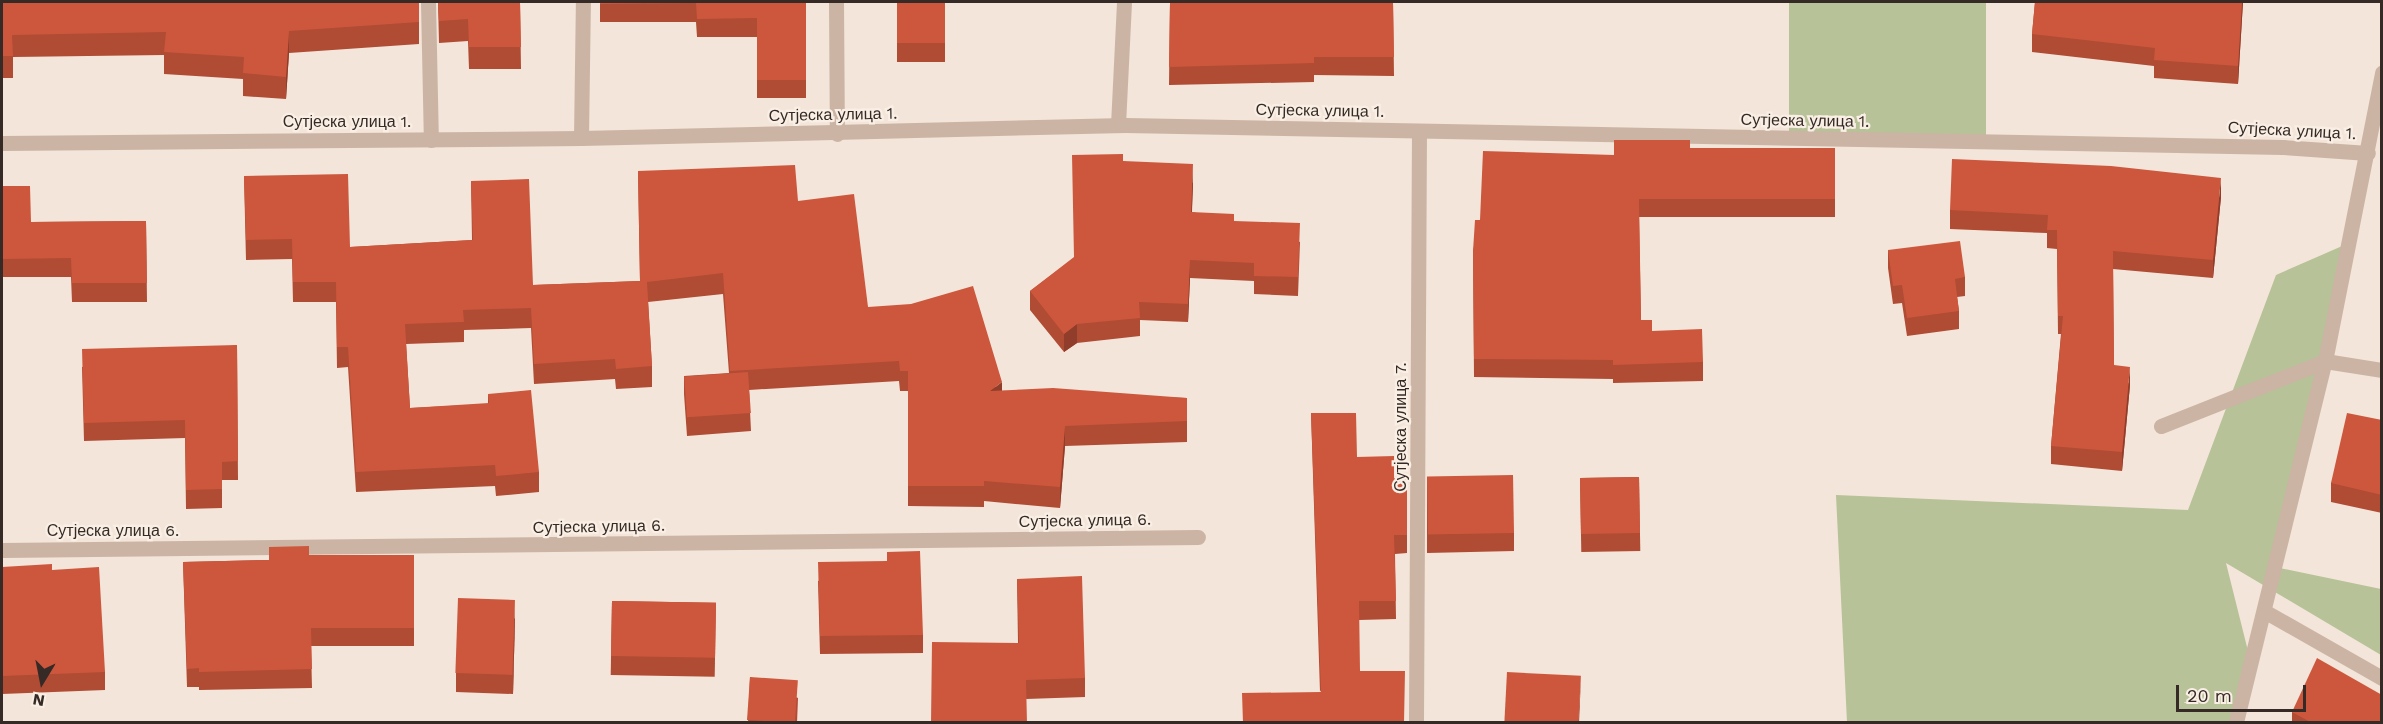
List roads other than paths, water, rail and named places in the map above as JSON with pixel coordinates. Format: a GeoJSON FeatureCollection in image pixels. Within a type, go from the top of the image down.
{"type":"FeatureCollection","features":[{"type":"Feature","properties":{"kind":"street"},"geometry":{"type":"LineString","coordinates":[[428,2],[431,140]]}},
{"type":"Feature","properties":{"kind":"street"},"geometry":{"type":"LineString","coordinates":[[581,138],[583,2]]}},
{"type":"Feature","properties":{"kind":"street"},"geometry":{"type":"LineString","coordinates":[[836,2],[837,134]]}},
{"type":"Feature","properties":{"kind":"street"},"geometry":{"type":"LineString","coordinates":[[1118,125],[1124,2]]}},
{"type":"Feature","properties":{"kind":"street"},"geometry":{"type":"LineString","coordinates":[[2368,153],[2382,73]]}},
{"type":"Feature","properties":{"kind":"street","name":"Сутјеска улица 1."},"geometry":{"type":"LineString","coordinates":[[2,143],[837,134],[1118,125],[2271,147],[2368,153],[2325,361],[2236,723]]}},
{"type":"Feature","properties":{"kind":"street","name":"Сутјеска улица 7."},"geometry":{"type":"LineString","coordinates":[[1416,723],[1419,131]]}},
{"type":"Feature","properties":{"kind":"street"},"geometry":{"type":"LineString","coordinates":[[2161,426],[2325,361],[2382,370]]}},
{"type":"Feature","properties":{"kind":"street","name":"Сутјеска улица 6."},"geometry":{"type":"LineString","coordinates":[[2,550],[1198,537]]}},
{"type":"Feature","properties":{"kind":"street"},"geometry":{"type":"LineString","coordinates":[[2264,612],[2382,678]]}}]}
